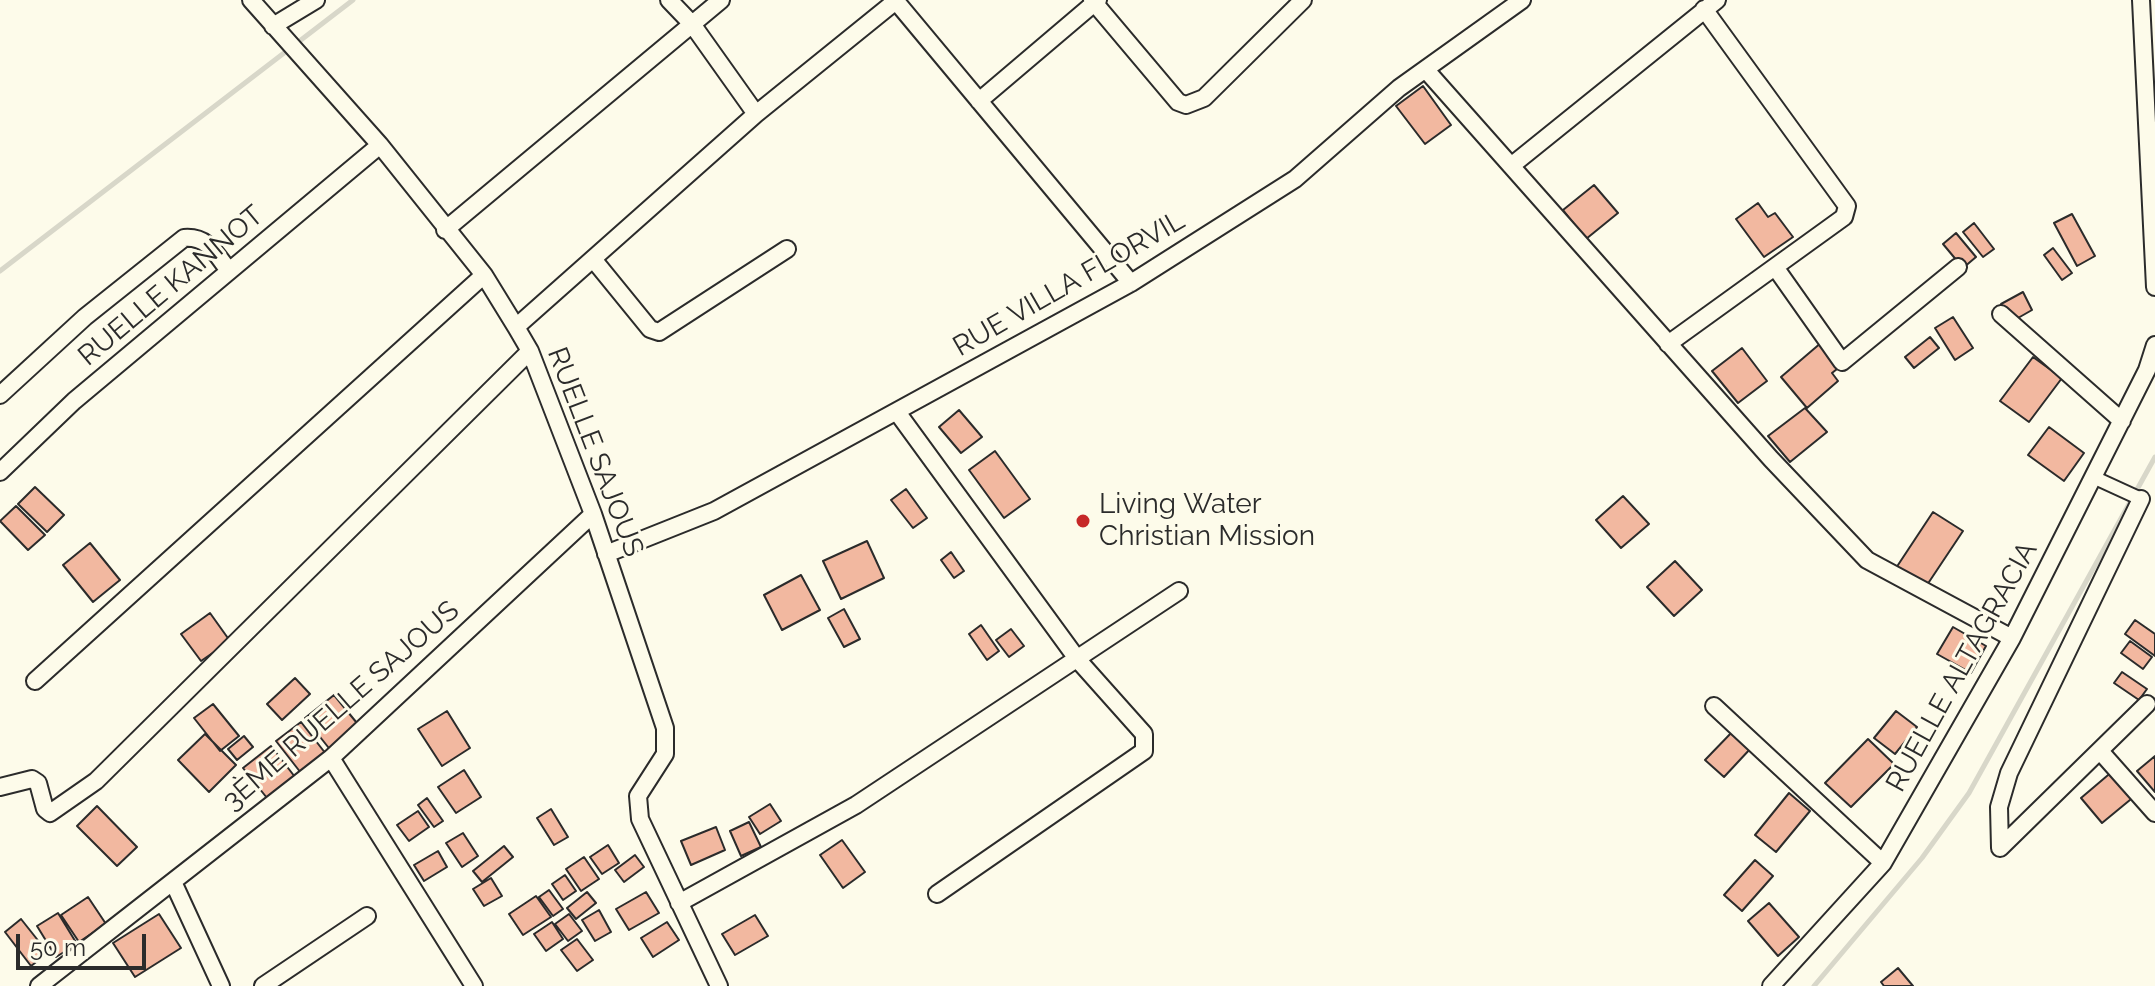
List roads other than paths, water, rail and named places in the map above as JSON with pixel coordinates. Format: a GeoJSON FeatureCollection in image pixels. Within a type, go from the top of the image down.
{"type":"FeatureCollection","features":[{"type":"Feature","properties":{"kind":"street","name":"RUELLE SAJOUS"},"geometry":{"type":"LineString","coordinates":[[251,0],[380,145],[484,275],[530,351],[593,514],[665,728],[665,754],[638,796],[637,805],[719,986]]}},
{"type":"Feature","properties":{"kind":"street"},"geometry":{"type":"LineString","coordinates":[[273,26],[316,0]]}},
{"type":"Feature","properties":{"kind":"street"},"geometry":{"type":"LineString","coordinates":[[669,0],[692,24],[756,114]]}},
{"type":"Feature","properties":{"kind":"street"},"geometry":{"type":"LineString","coordinates":[[445,230],[721,0]]}},
{"type":"Feature","properties":{"kind":"street"},"geometry":{"type":"LineString","coordinates":[[516,327],[756,114],[896,0],[1131,283]]}},
{"type":"Feature","properties":{"kind":"street"},"geometry":{"type":"LineString","coordinates":[[979,101],[1094,1],[1178,102],[1186,105],[1204,98],[1303,0]]}},
{"type":"Feature","properties":{"kind":"street","name":"RUE VILLA FLORVIL"},"geometry":{"type":"LineString","coordinates":[[606,554],[714,511],[1131,283],[1295,179],[1399,88],[1522,0]]}},
{"type":"Feature","properties":{"kind":"street"},"geometry":{"type":"LineString","coordinates":[[2141,0],[2155,287]]}},
{"type":"Feature","properties":{"kind":"street"},"geometry":{"type":"LineString","coordinates":[[1511,166],[1710,5],[1847,206],[1844,217],[1668,344]]}},
{"type":"Feature","properties":{"kind":"street"},"geometry":{"type":"LineString","coordinates":[[1426,70],[1668,344],[1867,560],[2012,638]]}},
{"type":"Feature","properties":{"kind":"street","name":"RUELLE KANNOT"},"geometry":{"type":"LineString","coordinates":[[0,472],[74,401],[380,145]]}},
{"type":"Feature","properties":{"kind":"street"},"geometry":{"type":"LineString","coordinates":[[0,395],[85,317],[184,238],[199,237],[206,241],[229,271]]}},
{"type":"Feature","properties":{"kind":"street"},"geometry":{"type":"LineString","coordinates":[[593,259],[650,329],[659,332],[787,249]]}},
{"type":"Feature","properties":{"kind":"street"},"geometry":{"type":"LineString","coordinates":[[1775,267],[1842,362],[1958,267]]}},
{"type":"Feature","properties":{"kind":"street"},"geometry":{"type":"LineString","coordinates":[[35,681],[484,275]]}},
{"type":"Feature","properties":{"kind":"street"},"geometry":{"type":"LineString","coordinates":[[2001,314],[2122,421]]}},
{"type":"Feature","properties":{"kind":"street","name":"RUELLE ALTAGRACIA"},"geometry":{"type":"LineString","coordinates":[[1771,986],[1883,863],[2012,638],[2147,370],[2155,345]]}},
{"type":"Feature","properties":{"kind":"street"},"geometry":{"type":"LineString","coordinates":[[0,787],[32,779],[38,783],[45,809],[50,813],[96,781],[530,351]]}},
{"type":"Feature","properties":{"kind":"street"},"geometry":{"type":"LineString","coordinates":[[897,412],[1078,660],[1144,734],[1144,751],[937,894]]}},
{"type":"Feature","properties":{"kind":"street"},"geometry":{"type":"LineString","coordinates":[[2093,477],[2141,499],[2009,773],[1999,807],[2000,848],[2147,704]]}},
{"type":"Feature","properties":{"kind":"street","name":"3ÈME RUELLE SAJOUS"},"geometry":{"type":"LineString","coordinates":[[39,986],[174,884],[331,758],[593,514]]}},
{"type":"Feature","properties":{"kind":"street"},"geometry":{"type":"LineString","coordinates":[[679,903],[856,805],[1179,591]]}},
{"type":"Feature","properties":{"kind":"street"},"geometry":{"type":"LineString","coordinates":[[1714,706],[1883,863]]}},
{"type":"Feature","properties":{"kind":"street"},"geometry":{"type":"LineString","coordinates":[[2100,751],[2155,813]]}},
{"type":"Feature","properties":{"kind":"street"},"geometry":{"type":"LineString","coordinates":[[331,758],[474,986]]}},
{"type":"Feature","properties":{"kind":"street"},"geometry":{"type":"LineString","coordinates":[[174,884],[221,986]]}},
{"type":"Feature","properties":{"kind":"street"},"geometry":{"type":"LineString","coordinates":[[263,986],[367,916]]}},
{"type":"Feature","properties":{"kind":"waterway"},"geometry":{"type":"LineString","coordinates":[[0,271],[353,0]]}},
{"type":"Feature","properties":{"kind":"waterway"},"geometry":{"type":"LineString","coordinates":[[1814,986],[1922,858],[1969,793],[2155,457]]}},
{"type":"Feature","properties":{"kind":"place","name":"Living Water Christian Mission"},"geometry":{"type":"Point","coordinates":[1083,521]}}]}
